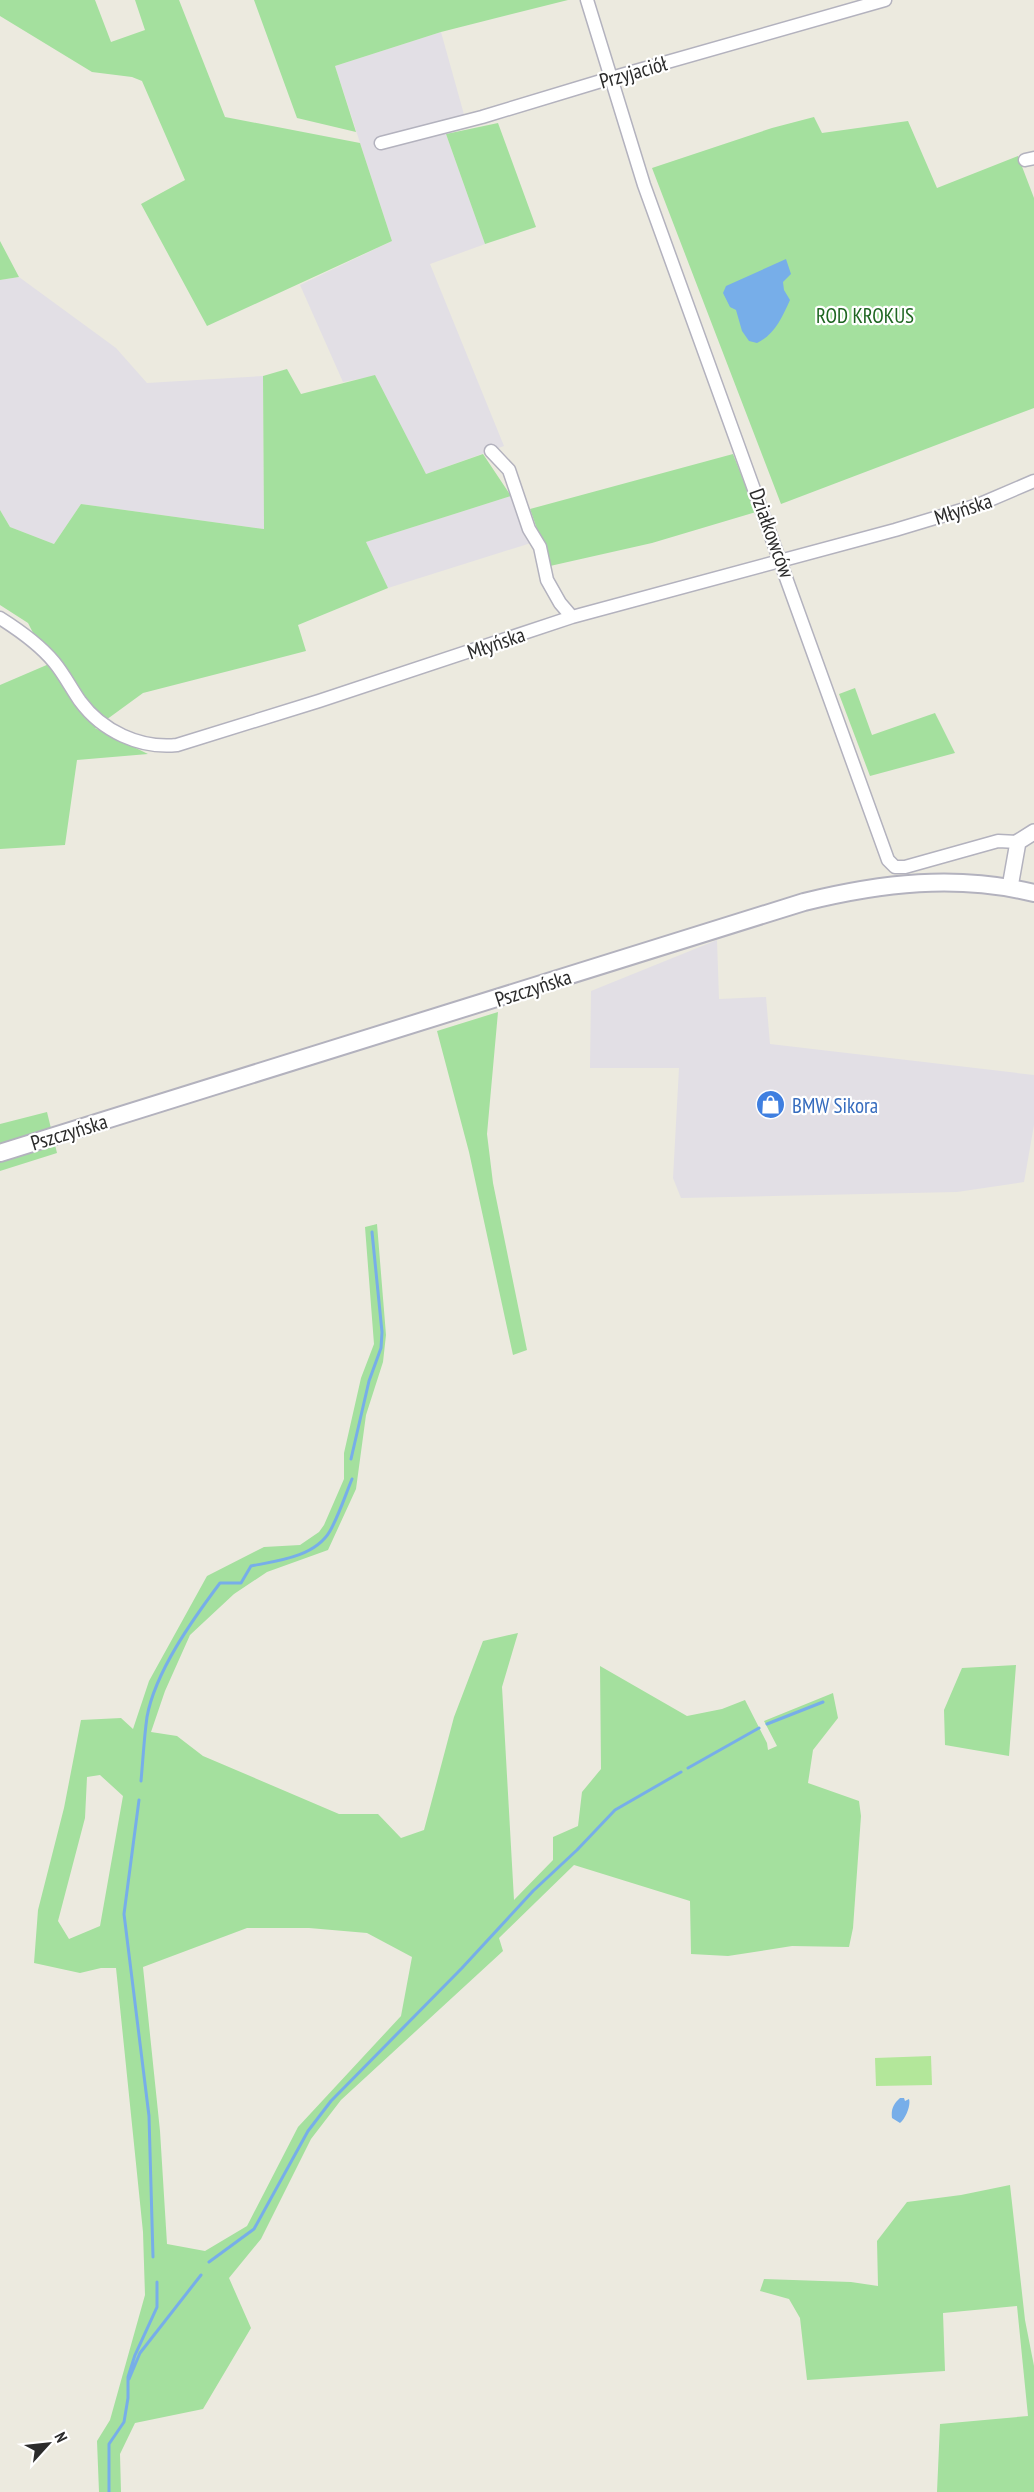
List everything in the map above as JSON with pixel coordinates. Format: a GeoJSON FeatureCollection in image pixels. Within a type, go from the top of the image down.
{"type":"FeatureCollection","features":[{"type":"Feature","properties":{"kind":"main road","name":"Pszczyńska"},"geometry":{"type":"LineString","coordinates":[[0,1153],[804,902],[836,894],[907,883],[958,882],[1010,887],[1034,893]]}},
{"type":"Feature","properties":{"kind":"street","name":"Działkowców"},"geometry":{"type":"LineString","coordinates":[[587,0],[645,185],[782,561],[863,792],[891,864],[895,867],[905,867],[998,841],[1018,842]]}},
{"type":"Feature","properties":{"kind":"street","name":"Przyjaciół"},"geometry":{"type":"LineString","coordinates":[[381,142],[482,117],[885,0]]}},
{"type":"Feature","properties":{"kind":"street"},"geometry":{"type":"LineString","coordinates":[[491,451],[509,470],[529,529],[540,546],[548,580],[560,603],[572,618]]}},
{"type":"Feature","properties":{"kind":"street","name":"Młyńska"},"geometry":{"type":"LineString","coordinates":[[0,618],[52,660],[81,702],[100,722],[141,743],[159,747],[177,745],[572,618],[978,506],[1034,481]]}},
{"type":"Feature","properties":{"kind":"street"},"geometry":{"type":"LineString","coordinates":[[1010,887],[1018,842],[1034,832]]}},
{"type":"Feature","properties":{"kind":"shaded area"},"geometry":{"type":"Polygon","coordinates":[[[441,32],[465,118],[446,134],[485,244],[430,264],[504,446],[426,474],[375,376],[343,382],[300,285],[392,241],[335,66],[441,32]]]}},
{"type":"Feature","properties":{"kind":"shaded area"},"geometry":{"type":"Polygon","coordinates":[[[19,277],[116,348],[147,383],[263,376],[264,529],[81,504],[54,544],[10,527],[0,510],[0,280],[19,277]]]}},
{"type":"Feature","properties":{"kind":"shaded area"},"geometry":{"type":"Polygon","coordinates":[[[511,496],[531,543],[388,588],[366,542],[511,496]]]}},
{"type":"Feature","properties":{"kind":"shaded area"},"geometry":{"type":"Polygon","coordinates":[[[717,940],[719,999],[766,997],[770,1044],[1034,1075],[1034,1125],[1024,1182],[957,1192],[681,1198],[673,1178],[679,1068],[590,1068],[591,991],[717,940]]]}},
{"type":"Feature","properties":{"kind":"green space"},"geometry":{"type":"Polygon","coordinates":[[[0,0],[95,0],[111,42],[145,30],[135,0],[179,0],[225,117],[360,143],[392,241],[207,326],[141,204],[185,180],[142,81],[132,77],[92,72],[0,16],[0,0]]]}},
{"type":"Feature","properties":{"kind":"green space"},"geometry":{"type":"Polygon","coordinates":[[[254,0],[568,0],[441,32],[335,66],[356,132],[297,118],[254,0]]]}},
{"type":"Feature","properties":{"kind":"green space","name":"ROD KROKUS"},"geometry":{"type":"Polygon","coordinates":[[[814,117],[822,133],[908,121],[937,188],[1018,156],[1034,198],[1034,408],[781,504],[652,168],[772,128],[814,117]]]}},
{"type":"Feature","properties":{"kind":"green space"},"geometry":{"type":"Polygon","coordinates":[[[498,123],[536,227],[485,244],[446,134],[498,123]]]}},
{"type":"Feature","properties":{"kind":"green space"},"geometry":{"type":"Polygon","coordinates":[[[0,241],[19,277],[0,280],[0,241]]]}},
{"type":"Feature","properties":{"kind":"green space"},"geometry":{"type":"Polygon","coordinates":[[[287,369],[301,394],[375,375],[426,474],[483,454],[511,496],[366,542],[388,588],[298,625],[306,651],[143,693],[95,728],[148,754],[77,760],[65,845],[0,849],[0,685],[49,664],[28,623],[0,605],[0,510],[10,527],[54,544],[81,504],[264,529],[263,376],[287,369]]]}},
{"type":"Feature","properties":{"kind":"green space"},"geometry":{"type":"Polygon","coordinates":[[[733,454],[756,512],[652,543],[550,566],[530,509],[733,454]]]}},
{"type":"Feature","properties":{"kind":"green space"},"geometry":{"type":"Polygon","coordinates":[[[855,688],[872,735],[935,713],[955,753],[870,776],[839,694],[855,688]]]}},
{"type":"Feature","properties":{"kind":"green space"},"geometry":{"type":"Polygon","coordinates":[[[498,1012],[487,1134],[493,1183],[527,1350],[513,1355],[469,1152],[437,1031],[498,1012]]]}},
{"type":"Feature","properties":{"kind":"green space"},"geometry":{"type":"Polygon","coordinates":[[[47,1112],[57,1153],[0,1171],[0,1124],[47,1112]]]}},
{"type":"Feature","properties":{"kind":"green space"},"geometry":{"type":"Polygon","coordinates":[[[377,1224],[386,1335],[383,1362],[366,1415],[356,1489],[328,1550],[267,1572],[234,1594],[190,1635],[165,1691],[151,1732],[177,1736],[203,1756],[339,1814],[378,1814],[401,1838],[424,1830],[454,1717],[483,1641],[518,1633],[502,1687],[514,1900],[553,1860],[553,1837],[578,1826],[582,1792],[601,1769],[600,1666],[687,1716],[722,1709],[745,1700],[767,1743],[768,1750],[777,1746],[764,1721],[833,1693],[838,1718],[813,1750],[808,1783],[859,1801],[861,1816],[853,1928],[849,1947],[792,1946],[728,1956],[691,1954],[690,1901],[574,1865],[499,1938],[503,1951],[341,2100],[311,2139],[261,2239],[229,2278],[251,2328],[203,2409],[135,2423],[120,2454],[121,2492],[99,2492],[97,2441],[110,2420],[145,2295],[143,2232],[116,1968],[101,1968],[80,1973],[34,1963],[38,1910],[64,1808],[81,1720],[121,1718],[133,1729],[149,1681],[207,1576],[264,1547],[300,1545],[319,1532],[324,1525],[344,1479],[344,1453],[361,1378],[374,1344],[365,1227],[377,1224]],[[100,1775],[87,1777],[85,1818],[58,1921],[69,1939],[100,1926],[123,1796],[100,1775]],[[247,1928],[143,1967],[160,2131],[167,2244],[205,2251],[247,2226],[298,2127],[401,2016],[412,1957],[367,1933],[309,1928],[247,1928]]]}},
{"type":"Feature","properties":{"kind":"green space"},"geometry":{"type":"Polygon","coordinates":[[[1016,1665],[1009,1756],[945,1745],[944,1710],[962,1668],[1016,1665]]]}},
{"type":"Feature","properties":{"kind":"green space"},"geometry":{"type":"Polygon","coordinates":[[[931,2056],[932,2085],[876,2086],[875,2058],[931,2056]]]}},
{"type":"Feature","properties":{"kind":"green space"},"geometry":{"type":"Polygon","coordinates":[[[1010,2185],[1025,2320],[1034,2366],[1034,2492],[937,2492],[940,2424],[1028,2416],[1017,2306],[943,2313],[945,2371],[807,2380],[800,2318],[789,2299],[760,2291],[764,2279],[851,2282],[878,2286],[877,2241],[907,2202],[961,2195],[1010,2185]]]}},
{"type":"Feature","properties":{"kind":"water"},"geometry":{"type":"Polygon","coordinates":[[[786,259],[791,274],[783,282],[784,290],[790,300],[773,331],[757,343],[749,341],[742,331],[736,310],[730,307],[723,293],[726,286],[786,259]]]}},
{"type":"Feature","properties":{"kind":"water"},"geometry":{"type":"Polygon","coordinates":[[[900,2098],[904,2098],[905,2101],[909,2099],[909,2108],[900,2123],[892,2118],[892,2110],[900,2098]]]}},
{"type":"Feature","properties":{"kind":"waterway"},"geometry":{"type":"LineString","coordinates":[[351,1459],[369,1381],[381,1348],[382,1332],[372,1232]]}},
{"type":"Feature","properties":{"kind":"waterway"},"geometry":{"type":"LineString","coordinates":[[141,1781],[146,1725],[151,1700],[166,1664],[198,1613],[220,1583],[241,1583],[251,1566],[295,1556],[315,1547],[330,1531],[352,1479]]}},
{"type":"Feature","properties":{"kind":"waterway"},"geometry":{"type":"LineString","coordinates":[[767,1724],[823,1702]]}},
{"type":"Feature","properties":{"kind":"waterway"},"geometry":{"type":"LineString","coordinates":[[688,1768],[759,1728]]}},
{"type":"Feature","properties":{"kind":"waterway"},"geometry":{"type":"LineString","coordinates":[[209,2262],[254,2229],[308,2131],[331,2101],[462,1968],[533,1891],[615,1810],[681,1772]]}},
{"type":"Feature","properties":{"kind":"waterway"},"geometry":{"type":"LineString","coordinates":[[139,1800],[124,1914],[149,2116],[153,2257]]}},
{"type":"Feature","properties":{"kind":"waterway"},"geometry":{"type":"LineString","coordinates":[[129,2379],[140,2353],[201,2275]]}},
{"type":"Feature","properties":{"kind":"waterway"},"geometry":{"type":"LineString","coordinates":[[109,2492],[109,2444],[124,2422],[128,2398],[128,2377],[135,2355],[157,2307],[157,2282]]}},
{"type":"Feature","properties":{"kind":"place","name":"BMW Sikora"},"geometry":{"type":"Point","coordinates":[771,1105]}}]}
